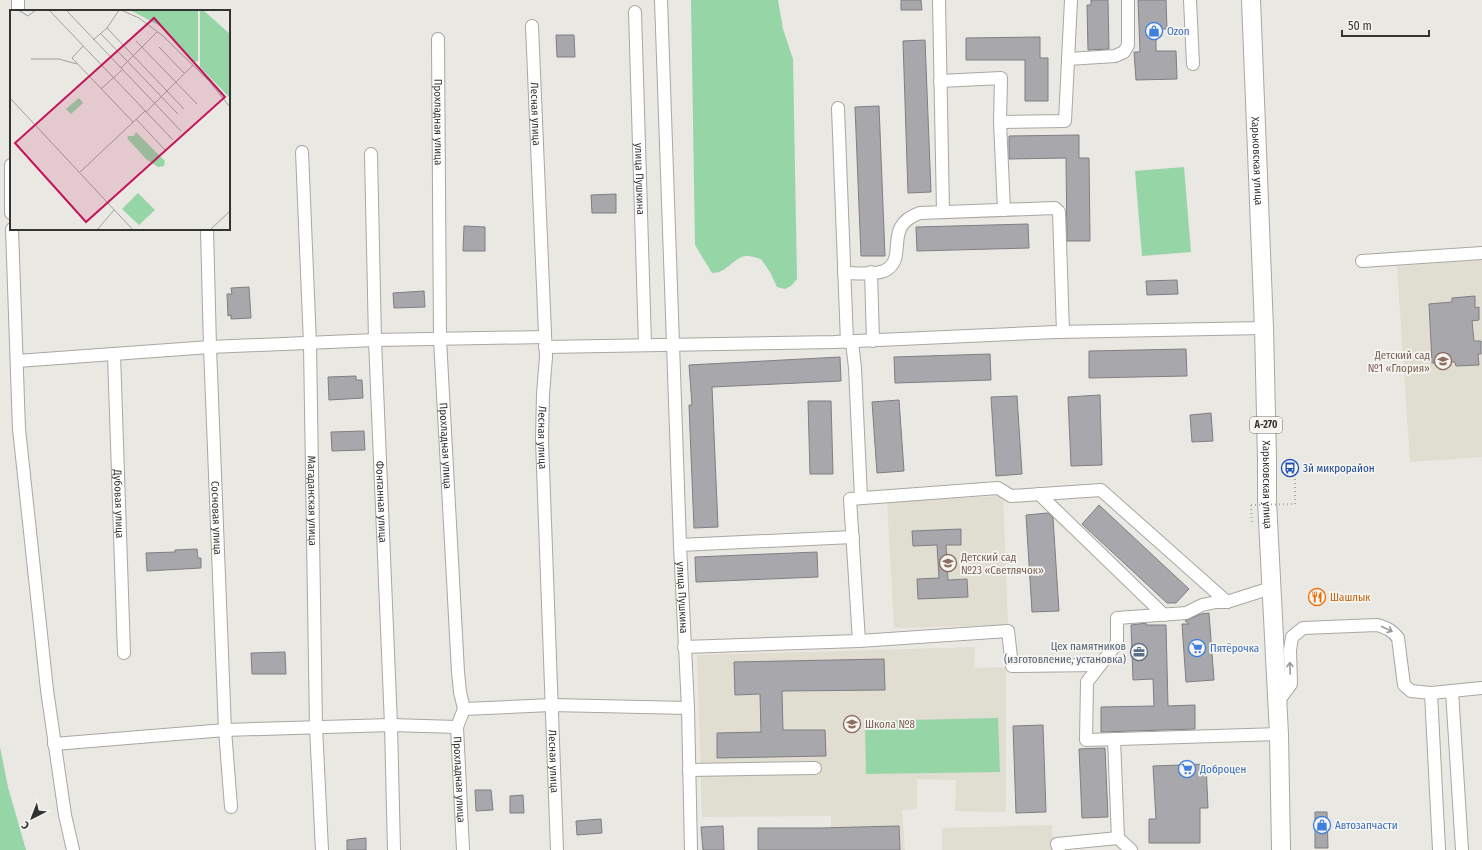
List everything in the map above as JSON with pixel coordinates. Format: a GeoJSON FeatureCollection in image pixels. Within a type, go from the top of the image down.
{"type":"FeatureCollection","features":[{"type":"Feature","properties":{"kind":"highway","name":"Харьковская улица"},"geometry":{"type":"LineString","coordinates":[[1251,0],[1264,328],[1267,459],[1266,488],[1279,734],[1281,850]]}},
{"type":"Feature","properties":{"kind":"street","name":"улица Пушкина"},"geometry":{"type":"LineString","coordinates":[[661,0],[680,546],[688,708],[691,850]]}},
{"type":"Feature","properties":{"kind":"street"},"geometry":{"type":"LineString","coordinates":[[939,0],[943,212]]}},
{"type":"Feature","properties":{"kind":"street"},"geometry":{"type":"LineString","coordinates":[[1000,122],[1065,121],[1071,0]]}},
{"type":"Feature","properties":{"kind":"street"},"geometry":{"type":"LineString","coordinates":[[1068,59],[1116,56],[1124,52],[1128,45],[1128,0]]}},
{"type":"Feature","properties":{"kind":"street"},"geometry":{"type":"LineString","coordinates":[[1190,0],[1193,64]]}},
{"type":"Feature","properties":{"kind":"street","name":"улица Пушкина"},"geometry":{"type":"LineString","coordinates":[[635,12],[646,345]]}},
{"type":"Feature","properties":{"kind":"street","name":"Лесная улица"},"geometry":{"type":"LineString","coordinates":[[532,26],[545,342],[542,440],[557,850]]}},
{"type":"Feature","properties":{"kind":"street","name":"Прохладная улица"},"geometry":{"type":"LineString","coordinates":[[438,39],[440,338],[458,672],[460,692],[464,709],[457,726],[463,850]]}},
{"type":"Feature","properties":{"kind":"street"},"geometry":{"type":"LineString","coordinates":[[940,81],[1001,78],[1000,122],[1004,210]]}},
{"type":"Feature","properties":{"kind":"street"},"geometry":{"type":"LineString","coordinates":[[838,108],[844,273],[849,342],[855,368],[861,498]]}},
{"type":"Feature","properties":{"kind":"street","name":"Магаданская улица"},"geometry":{"type":"LineString","coordinates":[[302,152],[310,344],[316,727],[322,850]]}},
{"type":"Feature","properties":{"kind":"street","name":"Фонтанная улица"},"geometry":{"type":"LineString","coordinates":[[372,154],[375,340],[391,725],[394,850]]}},
{"type":"Feature","properties":{"kind":"street"},"geometry":{"type":"LineString","coordinates":[[844,273],[883,271],[893,263],[897,251],[898,230],[909,218],[920,213],[1055,208],[1059,212],[1064,332]]}},
{"type":"Feature","properties":{"kind":"street"},"geometry":{"type":"LineString","coordinates":[[12,230],[19,429],[46,690],[65,815],[73,850]]}},
{"type":"Feature","properties":{"kind":"street","name":"Сосновая улица"},"geometry":{"type":"LineString","coordinates":[[207,230],[210,347],[225,730],[231,807]]}},
{"type":"Feature","properties":{"kind":"street"},"geometry":{"type":"LineString","coordinates":[[1362,261],[1482,253]]}},
{"type":"Feature","properties":{"kind":"street"},"geometry":{"type":"LineString","coordinates":[[871,272],[874,341]]}},
{"type":"Feature","properties":{"kind":"street"},"geometry":{"type":"LineString","coordinates":[[17,361],[210,347],[440,338],[674,345],[849,342],[1064,332],[1264,328]]}},
{"type":"Feature","properties":{"kind":"street","name":"Дубовая улица"},"geometry":{"type":"LineString","coordinates":[[114,354],[124,653]]}},
{"type":"Feature","properties":{"kind":"street"},"geometry":{"type":"LineString","coordinates":[[859,641],[850,499],[998,488],[1011,496],[1101,490],[1228,602]]}},
{"type":"Feature","properties":{"kind":"street"},"geometry":{"type":"LineString","coordinates":[[1039,494],[1164,615]]}},
{"type":"Feature","properties":{"kind":"street"},"geometry":{"type":"LineString","coordinates":[[680,546],[853,537]]}},
{"type":"Feature","properties":{"kind":"street"},"geometry":{"type":"LineString","coordinates":[[1271,588],[1228,602],[1216,602],[1202,605],[1186,613],[1117,618],[1117,643],[1087,682],[1086,740],[1279,734]]}},
{"type":"Feature","properties":{"kind":"street"},"geometry":{"type":"LineString","coordinates":[[1277,703],[1291,684],[1290,650],[1292,637],[1303,628],[1377,625],[1386,628],[1393,632],[1398,638],[1404,685],[1411,691],[1431,693],[1482,688]]}},
{"type":"Feature","properties":{"kind":"street"},"geometry":{"type":"LineString","coordinates":[[684,647],[859,641],[1008,631],[1012,666],[1100,665]]}},
{"type":"Feature","properties":{"kind":"street"},"geometry":{"type":"LineString","coordinates":[[1452,691],[1462,850]]}},
{"type":"Feature","properties":{"kind":"street"},"geometry":{"type":"LineString","coordinates":[[1431,693],[1440,850]]}},
{"type":"Feature","properties":{"kind":"street"},"geometry":{"type":"LineString","coordinates":[[464,709],[551,705],[688,708]]}},
{"type":"Feature","properties":{"kind":"street"},"geometry":{"type":"LineString","coordinates":[[54,744],[225,730],[391,725],[457,726]]}},
{"type":"Feature","properties":{"kind":"street"},"geometry":{"type":"LineString","coordinates":[[1114,739],[1118,838],[1131,850]]}},
{"type":"Feature","properties":{"kind":"street"},"geometry":{"type":"LineString","coordinates":[[689,770],[815,768]]}},
{"type":"Feature","properties":{"kind":"street"},"geometry":{"type":"LineString","coordinates":[[1280,810],[1288,850]]}},
{"type":"Feature","properties":{"kind":"street"},"geometry":{"type":"LineString","coordinates":[[1059,850],[1057,844],[1118,838]]}},
{"type":"Feature","properties":{"kind":"path"},"geometry":{"type":"LineString","coordinates":[[1253,531],[1251,505],[1295,504],[1295,471]]}},
{"type":"Feature","properties":{"kind":"shaded area","name":"Детский сад №1 «Глория»"},"geometry":{"type":"Polygon","coordinates":[[[1482,260],[1482,457],[1410,462],[1397,266],[1482,260]]]}},
{"type":"Feature","properties":{"kind":"shaded area","name":"Детский сад №23 «Светлячок»"},"geometry":{"type":"Polygon","coordinates":[[[1003,496],[1008,625],[894,628],[887,501],[1003,496]]]}},
{"type":"Feature","properties":{"kind":"shaded area","name":"Школа №8"},"geometry":{"type":"Polygon","coordinates":[[[975,647],[974,668],[1006,667],[1006,812],[955,811],[956,780],[917,779],[917,809],[902,810],[905,850],[831,850],[831,816],[702,817],[697,655],[975,647]]]}},
{"type":"Feature","properties":{"kind":"shaded area"},"geometry":{"type":"Polygon","coordinates":[[[1052,825],[1053,850],[942,850],[942,828],[1052,825]]]}},
{"type":"Feature","properties":{"kind":"green space"},"geometry":{"type":"Polygon","coordinates":[[[691,0],[778,0],[783,29],[793,59],[797,279],[791,286],[785,289],[777,287],[770,272],[761,259],[751,256],[740,258],[722,271],[712,273],[695,245],[691,0]]]}},
{"type":"Feature","properties":{"kind":"green space"},"geometry":{"type":"Polygon","coordinates":[[[1184,167],[1191,252],[1142,256],[1135,171],[1184,167]]]}},
{"type":"Feature","properties":{"kind":"green space"},"geometry":{"type":"Polygon","coordinates":[[[998,718],[1000,772],[866,774],[865,721],[998,718]]]}},
{"type":"Feature","properties":{"kind":"green space"},"geometry":{"type":"Polygon","coordinates":[[[0,747],[8,787],[26,850],[0,850],[0,747]]]}},
{"type":"Feature","properties":{"kind":"building"},"geometry":{"type":"Polygon","coordinates":[[[901,0],[921,0],[922,10],[901,10],[901,0]]]}},
{"type":"Feature","properties":{"kind":"building"},"geometry":{"type":"Polygon","coordinates":[[[1091,0],[1108,0],[1109,49],[1088,50],[1087,5],[1091,5],[1091,0]]]}},
{"type":"Feature","properties":{"kind":"building"},"geometry":{"type":"Polygon","coordinates":[[[1138,0],[1166,0],[1167,29],[1156,29],[1156,51],[1176,51],[1177,79],[1136,80],[1134,52],[1140,52],[1138,0]]]}},
{"type":"Feature","properties":{"kind":"building"},"geometry":{"type":"Polygon","coordinates":[[[556,35],[574,35],[575,57],[557,57],[556,35]]]}},
{"type":"Feature","properties":{"kind":"building"},"geometry":{"type":"Polygon","coordinates":[[[1040,37],[1040,58],[1048,58],[1048,101],[1025,101],[1025,60],[966,60],[966,38],[1040,37]]]}},
{"type":"Feature","properties":{"kind":"building"},"geometry":{"type":"Polygon","coordinates":[[[925,40],[931,192],[908,193],[903,41],[925,40]]]}},
{"type":"Feature","properties":{"kind":"building"},"geometry":{"type":"Polygon","coordinates":[[[879,106],[885,256],[861,256],[855,107],[879,106]]]}},
{"type":"Feature","properties":{"kind":"building"},"geometry":{"type":"Polygon","coordinates":[[[1079,135],[1079,158],[1089,158],[1090,241],[1067,241],[1066,158],[1009,159],[1009,136],[1079,135]]]}},
{"type":"Feature","properties":{"kind":"building"},"geometry":{"type":"Polygon","coordinates":[[[616,194],[616,213],[592,213],[591,195],[616,194]]]}},
{"type":"Feature","properties":{"kind":"building"},"geometry":{"type":"Polygon","coordinates":[[[1028,224],[1029,248],[917,251],[916,227],[1028,224]]]}},
{"type":"Feature","properties":{"kind":"building"},"geometry":{"type":"Polygon","coordinates":[[[464,226],[485,227],[485,251],[463,251],[464,226]]]}},
{"type":"Feature","properties":{"kind":"building"},"geometry":{"type":"Polygon","coordinates":[[[1177,280],[1178,294],[1147,295],[1146,281],[1177,280]]]}},
{"type":"Feature","properties":{"kind":"building"},"geometry":{"type":"Polygon","coordinates":[[[249,287],[251,318],[231,319],[231,315],[228,316],[227,294],[232,294],[231,288],[249,287]]]}},
{"type":"Feature","properties":{"kind":"building"},"geometry":{"type":"Polygon","coordinates":[[[424,291],[425,307],[394,308],[393,293],[424,291]]]}},
{"type":"Feature","properties":{"kind":"building"},"geometry":{"type":"Polygon","coordinates":[[[1475,296],[1475,308],[1479,307],[1479,320],[1472,321],[1474,341],[1481,341],[1481,354],[1478,354],[1479,365],[1456,366],[1455,362],[1432,363],[1429,304],[1452,302],[1452,298],[1475,296]]]}},
{"type":"Feature","properties":{"kind":"building"},"geometry":{"type":"Polygon","coordinates":[[[1186,349],[1187,376],[1089,378],[1089,351],[1186,349]]]}},
{"type":"Feature","properties":{"kind":"building"},"geometry":{"type":"Polygon","coordinates":[[[990,354],[991,380],[895,383],[894,357],[990,354]]]}},
{"type":"Feature","properties":{"kind":"building"},"geometry":{"type":"Polygon","coordinates":[[[840,357],[841,381],[712,387],[718,527],[694,528],[689,405],[692,405],[689,365],[840,357]]]}},
{"type":"Feature","properties":{"kind":"building"},"geometry":{"type":"Polygon","coordinates":[[[356,376],[356,380],[362,380],[363,398],[329,400],[328,377],[356,376]]]}},
{"type":"Feature","properties":{"kind":"building"},"geometry":{"type":"Polygon","coordinates":[[[1100,395],[1102,465],[1071,466],[1068,397],[1100,395]]]}},
{"type":"Feature","properties":{"kind":"building"},"geometry":{"type":"Polygon","coordinates":[[[1017,396],[1022,474],[996,476],[991,397],[1017,396]]]}},
{"type":"Feature","properties":{"kind":"building"},"geometry":{"type":"Polygon","coordinates":[[[899,400],[904,471],[877,473],[872,402],[899,400]]]}},
{"type":"Feature","properties":{"kind":"building"},"geometry":{"type":"Polygon","coordinates":[[[808,401],[831,401],[833,474],[810,474],[808,401]]]}},
{"type":"Feature","properties":{"kind":"building"},"geometry":{"type":"Polygon","coordinates":[[[1211,413],[1213,441],[1192,442],[1190,415],[1211,413]]]}},
{"type":"Feature","properties":{"kind":"building"},"geometry":{"type":"Polygon","coordinates":[[[364,431],[365,450],[332,451],[331,432],[364,431]]]}},
{"type":"Feature","properties":{"kind":"building"},"geometry":{"type":"Polygon","coordinates":[[[1099,505],[1189,589],[1176,603],[1167,603],[1082,524],[1099,505]]]}},
{"type":"Feature","properties":{"kind":"building"},"geometry":{"type":"Polygon","coordinates":[[[1048,513],[1053,518],[1059,611],[1032,612],[1026,515],[1048,513]]]}},
{"type":"Feature","properties":{"kind":"building"},"geometry":{"type":"Polygon","coordinates":[[[961,529],[961,545],[946,545],[948,580],[967,579],[968,597],[918,599],[917,579],[939,578],[937,545],[913,546],[912,531],[961,529]]]}},
{"type":"Feature","properties":{"kind":"building"},"geometry":{"type":"Polygon","coordinates":[[[197,549],[198,558],[201,558],[201,568],[147,571],[146,553],[175,552],[175,550],[197,549]]]}},
{"type":"Feature","properties":{"kind":"building"},"geometry":{"type":"Polygon","coordinates":[[[817,552],[818,577],[696,582],[695,557],[817,552]]]}},
{"type":"Feature","properties":{"kind":"building"},"geometry":{"type":"Polygon","coordinates":[[[1209,613],[1214,680],[1186,682],[1182,624],[1189,624],[1185,621],[1201,614],[1209,613]]]}},
{"type":"Feature","properties":{"kind":"building"},"geometry":{"type":"Polygon","coordinates":[[[1146,623],[1146,625],[1166,625],[1168,706],[1195,705],[1195,729],[1101,732],[1101,707],[1154,706],[1153,679],[1133,680],[1131,625],[1146,623]]]}},
{"type":"Feature","properties":{"kind":"building"},"geometry":{"type":"Polygon","coordinates":[[[285,652],[286,674],[252,674],[251,653],[285,652]]]}},
{"type":"Feature","properties":{"kind":"building"},"geometry":{"type":"Polygon","coordinates":[[[884,659],[885,690],[782,691],[783,730],[825,730],[826,756],[717,758],[717,733],[761,732],[760,694],[735,695],[734,662],[884,659]]]}},
{"type":"Feature","properties":{"kind":"building"},"geometry":{"type":"Polygon","coordinates":[[[1043,725],[1046,812],[1016,813],[1013,726],[1043,725]]]}},
{"type":"Feature","properties":{"kind":"building"},"geometry":{"type":"Polygon","coordinates":[[[1105,748],[1108,817],[1082,818],[1079,749],[1105,748]]]}},
{"type":"Feature","properties":{"kind":"building"},"geometry":{"type":"Polygon","coordinates":[[[1206,764],[1208,808],[1200,808],[1200,843],[1149,843],[1149,819],[1156,819],[1153,766],[1206,764]]]}},
{"type":"Feature","properties":{"kind":"building"},"geometry":{"type":"Polygon","coordinates":[[[475,790],[491,790],[493,810],[476,811],[475,790]]]}},
{"type":"Feature","properties":{"kind":"building"},"geometry":{"type":"Polygon","coordinates":[[[523,795],[524,813],[510,813],[510,796],[523,795]]]}},
{"type":"Feature","properties":{"kind":"building"},"geometry":{"type":"Polygon","coordinates":[[[1315,812],[1327,812],[1328,848],[1315,848],[1315,812]]]}},
{"type":"Feature","properties":{"kind":"building"},"geometry":{"type":"Polygon","coordinates":[[[601,819],[602,833],[577,835],[576,821],[601,819]]]}},
{"type":"Feature","properties":{"kind":"building"},"geometry":{"type":"Polygon","coordinates":[[[723,826],[724,850],[703,850],[701,827],[723,826]]]}},
{"type":"Feature","properties":{"kind":"building"},"geometry":{"type":"Polygon","coordinates":[[[899,826],[900,850],[758,850],[758,828],[899,826]]]}},
{"type":"Feature","properties":{"kind":"building"},"geometry":{"type":"Polygon","coordinates":[[[366,838],[366,850],[347,850],[347,840],[366,838]]]}},
{"type":"Feature","properties":{"kind":"place","name":"Ozon"},"geometry":{"type":"Point","coordinates":[1154,31]}},
{"type":"Feature","properties":{"kind":"place","name":"Детский сад №1 «Глория»"},"geometry":{"type":"Point","coordinates":[1443,361]}},
{"type":"Feature","properties":{"kind":"place","name":"3й микрорайон"},"geometry":{"type":"Point","coordinates":[1290,468]}},
{"type":"Feature","properties":{"kind":"place","name":"Детский сад №23 «Светлячок»"},"geometry":{"type":"Point","coordinates":[948,563]}},
{"type":"Feature","properties":{"kind":"place","name":"Шашлык"},"geometry":{"type":"Point","coordinates":[1317,597]}},
{"type":"Feature","properties":{"kind":"place","name":"Пятёрочка"},"geometry":{"type":"Point","coordinates":[1197,648]}},
{"type":"Feature","properties":{"kind":"place","name":"Цех памятников (изготовление, установка)"},"geometry":{"type":"Point","coordinates":[1139,652]}},
{"type":"Feature","properties":{"kind":"place","name":"Школа №8"},"geometry":{"type":"Point","coordinates":[852,724]}},
{"type":"Feature","properties":{"kind":"place","name":"Доброцен"},"geometry":{"type":"Point","coordinates":[1187,769]}},
{"type":"Feature","properties":{"kind":"place","name":"Автозапчасти"},"geometry":{"type":"Point","coordinates":[1322,825]}}]}
